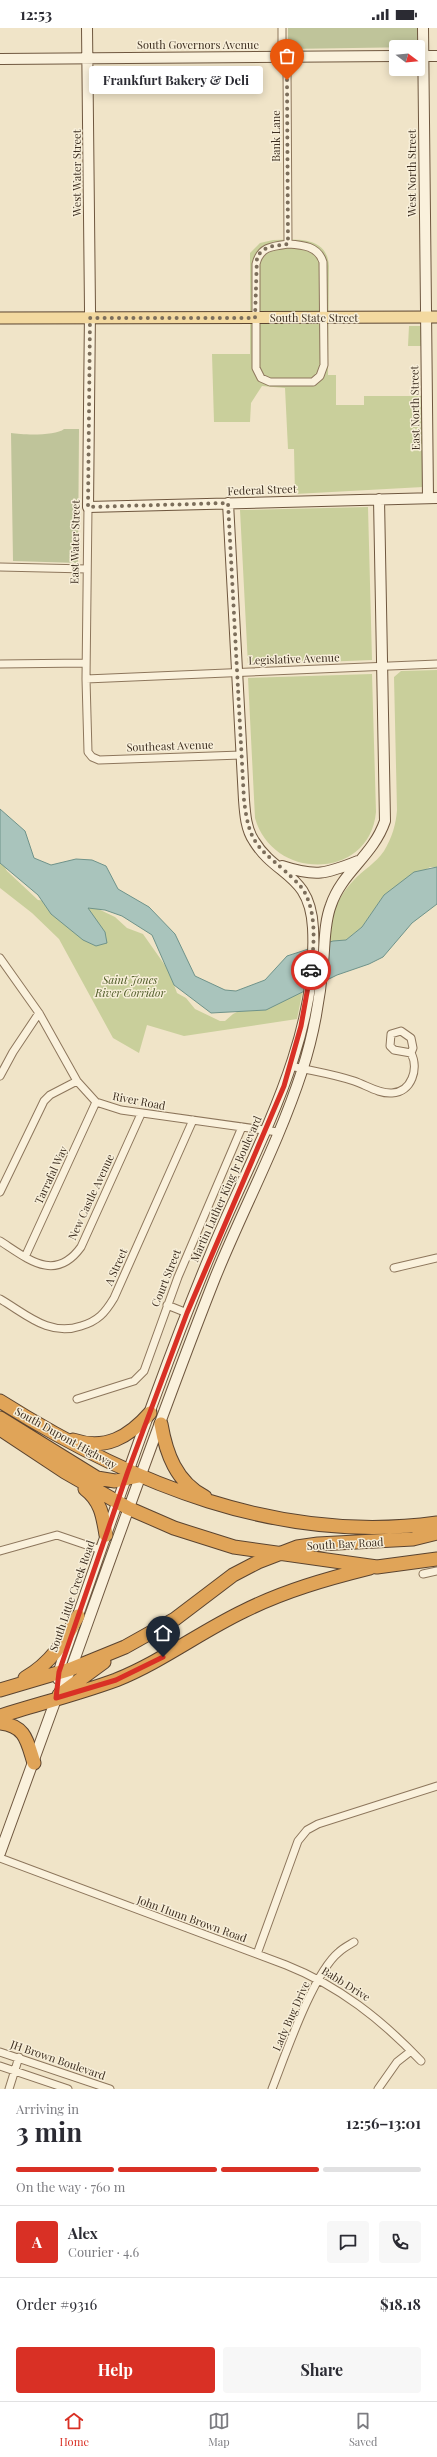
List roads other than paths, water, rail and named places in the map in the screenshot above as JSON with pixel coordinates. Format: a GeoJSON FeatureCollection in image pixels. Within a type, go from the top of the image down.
{"type":"FeatureCollection","features":[{"type":"Feature","properties":{"kind":"highway","name":"South Dupont Highway"},"geometry":{"type":"LineString","coordinates":[[0,1400],[56,1434],[131,1476],[224,1507],[310,1524],[365,1527],[437,1523]]}},
{"type":"Feature","properties":{"kind":"highway"},"geometry":{"type":"LineString","coordinates":[[56,1434],[77,1441],[113,1441],[131,1432],[150,1413]]}},
{"type":"Feature","properties":{"kind":"highway"},"geometry":{"type":"LineString","coordinates":[[0,1418],[96,1478],[106,1481],[131,1476]]}},
{"type":"Feature","properties":{"kind":"highway"},"geometry":{"type":"LineString","coordinates":[[161,1424],[164,1442],[178,1474],[201,1494],[224,1507]]}},
{"type":"Feature","properties":{"kind":"highway"},"geometry":{"type":"LineString","coordinates":[[0,1429],[52,1464],[123,1505],[174,1528],[234,1547],[277,1554],[377,1566]]}},
{"type":"Feature","properties":{"kind":"highway"},"geometry":{"type":"LineString","coordinates":[[52,1464],[98,1501],[103,1515],[106,1535]]}},
{"type":"Feature","properties":{"kind":"highway","name":"South Bay Road"},"geometry":{"type":"LineString","coordinates":[[0,1690],[65,1670],[125,1647],[175,1619],[233,1575],[277,1554],[297,1547],[318,1544],[413,1539],[437,1533]]}},
{"type":"Feature","properties":{"kind":"highway"},"geometry":{"type":"LineString","coordinates":[[0,1716],[128,1674],[174,1652],[242,1612],[289,1591],[328,1578],[377,1566],[437,1559]]}},
{"type":"Feature","properties":{"kind":"highway"},"geometry":{"type":"LineString","coordinates":[[14,1685],[48,1662],[63,1643],[78,1616]]}},
{"type":"Feature","properties":{"kind":"highway"},"geometry":{"type":"LineString","coordinates":[[56,1698],[78,1679],[125,1647]]}},
{"type":"Feature","properties":{"kind":"highway"},"geometry":{"type":"LineString","coordinates":[[0,1723],[15,1726],[22,1731],[34,1763]]}},
{"type":"Feature","properties":{"kind":"main road","name":"South State Street"},"geometry":{"type":"LineString","coordinates":[[0,318],[437,317]]}},
{"type":"Feature","properties":{"kind":"street","name":"West Water Street"},"geometry":{"type":"LineString","coordinates":[[87,28],[90,318]]}},
{"type":"Feature","properties":{"kind":"street","name":"Bank Lane"},"geometry":{"type":"LineString","coordinates":[[282,28],[282,47],[286,57],[288,244]]}},
{"type":"Feature","properties":{"kind":"street","name":"West North Street"},"geometry":{"type":"LineString","coordinates":[[422,40],[423,28]]}},
{"type":"Feature","properties":{"kind":"street","name":"South Governors Avenue"},"geometry":{"type":"LineString","coordinates":[[0,59],[88,57],[389,56]]}},
{"type":"Feature","properties":{"kind":"street"},"geometry":{"type":"LineString","coordinates":[[425,56],[437,56]]}},
{"type":"Feature","properties":{"kind":"street","name":"West North Street"},"geometry":{"type":"LineString","coordinates":[[421,76],[425,317]]}},
{"type":"Feature","properties":{"kind":"street"},"geometry":{"type":"LineString","coordinates":[[288,244],[305,245],[321,256],[322,317],[324,365],[320,376],[313,382],[284,382],[265,381],[258,374],[256,368],[255,318],[257,257],[264,250],[271,246],[288,244]]}},
{"type":"Feature","properties":{"kind":"street","name":"East North Street"},"geometry":{"type":"LineString","coordinates":[[425,317],[432,498]]}},
{"type":"Feature","properties":{"kind":"street","name":"East Water Street"},"geometry":{"type":"LineString","coordinates":[[90,318],[86,746],[92,757],[99,760]]}},
{"type":"Feature","properties":{"kind":"street","name":"Federal Street"},"geometry":{"type":"LineString","coordinates":[[88,507],[432,498]]}},
{"type":"Feature","properties":{"kind":"street"},"geometry":{"type":"LineString","coordinates":[[123,1505],[131,1476],[161,1424],[235,1227],[278,1132],[302,1069],[319,993],[328,918],[336,893],[361,860],[373,847],[385,821],[379,499]]}},
{"type":"Feature","properties":{"kind":"street"},"geometry":{"type":"LineString","coordinates":[[228,503],[241,755],[247,827],[262,853],[278,865],[309,874],[321,874],[361,860]]}},
{"type":"Feature","properties":{"kind":"street"},"geometry":{"type":"LineString","coordinates":[[0,567],[87,569]]}},
{"type":"Feature","properties":{"kind":"street"},"geometry":{"type":"LineString","coordinates":[[0,664],[86,663]]}},
{"type":"Feature","properties":{"kind":"street","name":"Legislative Avenue"},"geometry":{"type":"LineString","coordinates":[[86,679],[437,664]]}},
{"type":"Feature","properties":{"kind":"street","name":"Southeast Avenue"},"geometry":{"type":"LineString","coordinates":[[99,760],[241,755]]}},
{"type":"Feature","properties":{"kind":"street","name":"Martin Luther King Jr Boulevard"},"geometry":{"type":"LineString","coordinates":[[131,1476],[150,1413],[187,1313],[266,1129],[291,1066],[308,992],[312,944],[310,909],[303,890],[278,865]]}},
{"type":"Feature","properties":{"kind":"street","name":"River Road"},"geometry":{"type":"LineString","coordinates":[[0,958],[39,1013],[77,1081],[96,1102],[120,1110],[141,1114],[266,1129],[278,1132]]}},
{"type":"Feature","properties":{"kind":"street"},"geometry":{"type":"LineString","coordinates":[[0,1076],[13,1052],[39,1013]]}},
{"type":"Feature","properties":{"kind":"street"},"geometry":{"type":"LineString","coordinates":[[291,1066],[334,1075],[374,1090],[394,1094],[402,1090],[413,1079],[415,1066],[411,1053]]}},
{"type":"Feature","properties":{"kind":"street"},"geometry":{"type":"LineString","coordinates":[[0,1192],[44,1101],[50,1095],[77,1081]]}},
{"type":"Feature","properties":{"kind":"street","name":"Tarrafal Way"},"geometry":{"type":"LineString","coordinates":[[25,1257],[96,1102]]}},
{"type":"Feature","properties":{"kind":"street","name":"New Castle Avenue"},"geometry":{"type":"LineString","coordinates":[[0,1241],[38,1264],[54,1266],[68,1261],[75,1255],[81,1247],[141,1114]]}},
{"type":"Feature","properties":{"kind":"street","name":"A Street"},"geometry":{"type":"LineString","coordinates":[[0,1299],[47,1328],[56,1330],[71,1330],[99,1319],[114,1298],[193,1120]]}},
{"type":"Feature","properties":{"kind":"street","name":"Court Street"},"geometry":{"type":"LineString","coordinates":[[77,1399],[134,1381],[140,1377],[167,1305],[242,1127]]}},
{"type":"Feature","properties":{"kind":"street"},"geometry":{"type":"LineString","coordinates":[[394,1268],[437,1258]]}},
{"type":"Feature","properties":{"kind":"street"},"geometry":{"type":"LineString","coordinates":[[167,1305],[187,1313]]}},
{"type":"Feature","properties":{"kind":"street"},"geometry":{"type":"LineString","coordinates":[[123,1505],[131,1476]]}},
{"type":"Feature","properties":{"kind":"street","name":"South Little Creek Road"},"geometry":{"type":"LineString","coordinates":[[65,1670],[78,1616],[106,1535],[123,1505]]}},
{"type":"Feature","properties":{"kind":"street","name":"South Little Creek Road"},"geometry":{"type":"LineString","coordinates":[[0,1853],[34,1763],[123,1505]]}},
{"type":"Feature","properties":{"kind":"street"},"geometry":{"type":"LineString","coordinates":[[0,1551],[57,1535],[101,1550]]}},
{"type":"Feature","properties":{"kind":"street"},"geometry":{"type":"LineString","coordinates":[[423,1574],[437,1571]]}},
{"type":"Feature","properties":{"kind":"street","name":"John Hunn Brown Road"},"geometry":{"type":"LineString","coordinates":[[0,1858],[257,1954],[295,1849],[307,1830],[318,1824],[437,1786]]}},
{"type":"Feature","properties":{"kind":"street","name":"Lady Bug Drive"},"geometry":{"type":"LineString","coordinates":[[272,2089],[296,2027],[320,1979],[338,1952],[354,1942]]}},
{"type":"Feature","properties":{"kind":"street","name":"Babb Drive"},"geometry":{"type":"LineString","coordinates":[[257,1954],[320,1979],[368,2011],[421,2061]]}},
{"type":"Feature","properties":{"kind":"street"},"geometry":{"type":"LineString","coordinates":[[378,2089],[397,2062],[411,2051]]}},
{"type":"Feature","properties":{"kind":"street","name":"JH Brown Boulevard"},"geometry":{"type":"LineString","coordinates":[[0,2052],[19,2057],[110,2089]]}},
{"type":"Feature","properties":{"kind":"street"},"geometry":{"type":"LineString","coordinates":[[9,2089],[19,2057]]}},
{"type":"Feature","properties":{"kind":"street"},"geometry":{"type":"LineString","coordinates":[[0,2066],[68,2089]]}},
{"type":"Feature","properties":{"kind":"water"},"geometry":{"type":"Polygon","coordinates":[[[0,809],[25,831],[34,858],[51,865],[76,859],[92,860],[106,866],[118,889],[149,907],[175,934],[195,976],[225,990],[236,991],[265,980],[287,956],[333,941],[346,940],[362,927],[384,895],[414,872],[437,867],[437,904],[412,923],[383,957],[369,964],[337,975],[266,1010],[211,1013],[174,985],[152,935],[122,916],[105,910],[88,908],[105,932],[107,943],[96,946],[83,940],[51,914],[38,895],[0,863],[0,809]]]}},
{"type":"Feature","properties":{"kind":"place","name":"Frankfurt Bakery & Deli"},"geometry":{"type":"Point","coordinates":[287,80]}},
{"type":"Feature","properties":{"kind":"park label","name":"Saint Jones River Corridor"},"geometry":{"type":"Point","coordinates":[130,986]}}]}
